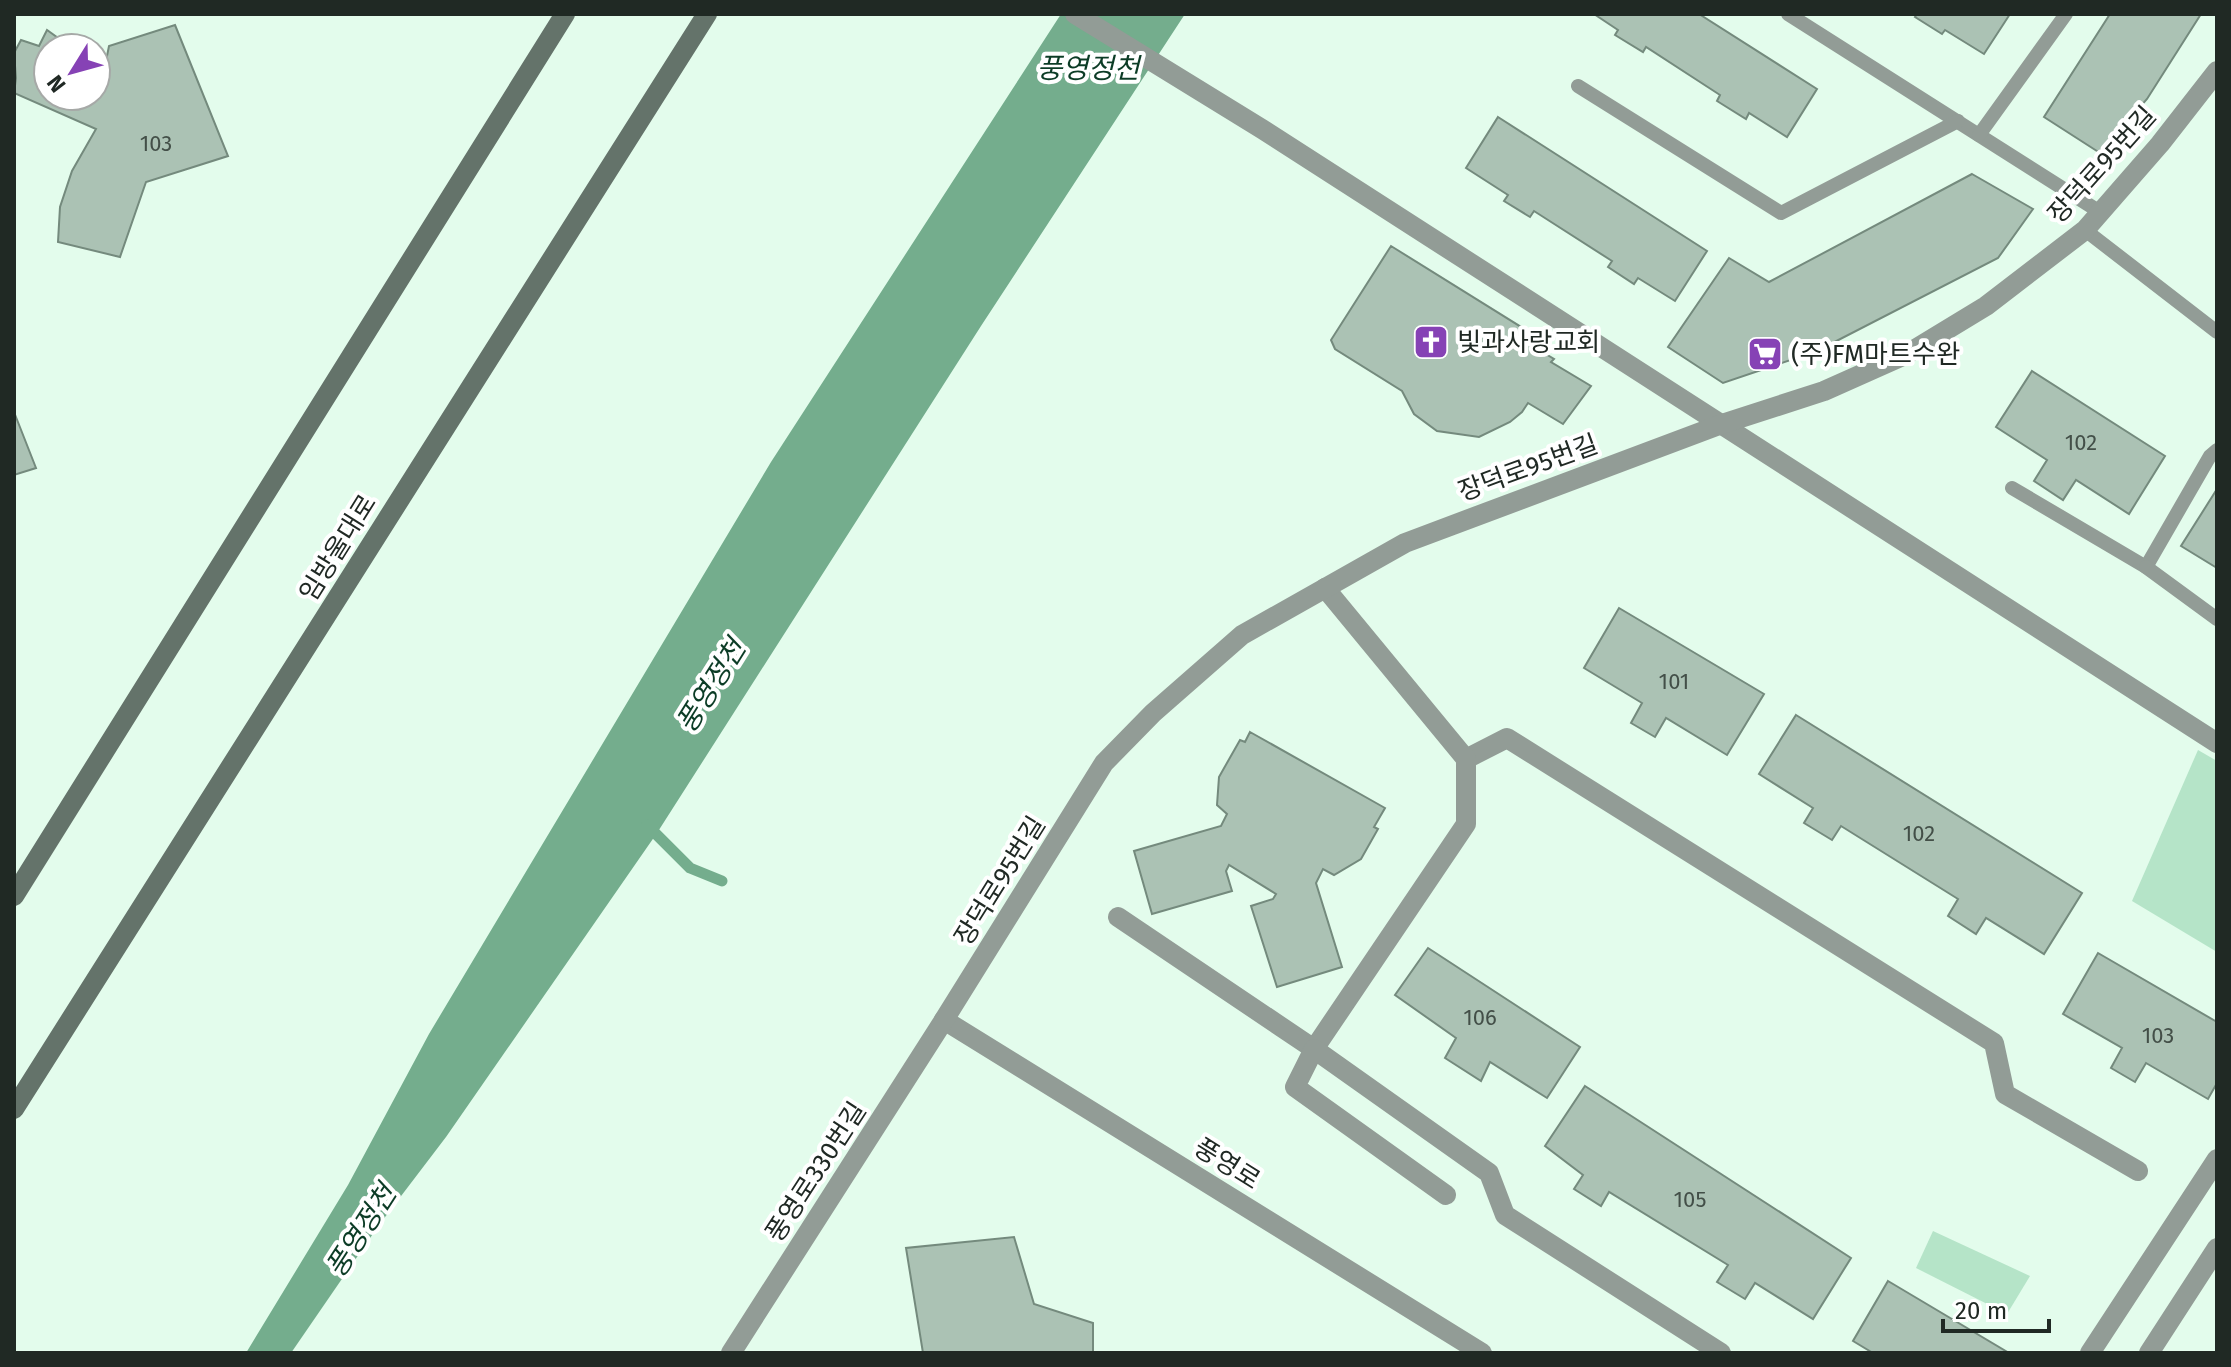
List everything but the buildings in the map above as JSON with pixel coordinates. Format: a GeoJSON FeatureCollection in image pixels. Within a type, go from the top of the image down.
{"type":"FeatureCollection","features":[{"type":"Feature","properties":{"kind":"main road"},"geometry":{"type":"LineString","coordinates":[[14,896],[565,14]]}},
{"type":"Feature","properties":{"kind":"main road","name":"임방울대로"},"geometry":{"type":"LineString","coordinates":[[14,1109],[707,14]]}},
{"type":"Feature","properties":{"kind":"street"},"geometry":{"type":"LineString","coordinates":[[1075,14],[1262,129],[2217,743]]}},
{"type":"Feature","properties":{"kind":"street","name":"장덕로95번길"},"geometry":{"type":"LineString","coordinates":[[944,1020],[1104,763],[1153,713],[1242,635],[1405,543],[1722,424],[1824,391],[1907,354],[1986,306],[2085,230],[2160,144],[2217,71]]}},
{"type":"Feature","properties":{"kind":"street"},"geometry":{"type":"LineString","coordinates":[[1325,588],[1466,759],[1466,824],[1314,1049],[1295,1087],[1446,1195]]}},
{"type":"Feature","properties":{"kind":"street"},"geometry":{"type":"LineString","coordinates":[[1466,759],[1507,738],[1994,1043],[2005,1094],[2138,1171]]}},
{"type":"Feature","properties":{"kind":"street"},"geometry":{"type":"LineString","coordinates":[[1118,917],[1314,1049],[1489,1173],[1505,1215],[1721,1353]]}},
{"type":"Feature","properties":{"kind":"street","name":"풍영로330번길"},"geometry":{"type":"LineString","coordinates":[[731,1353],[944,1020]]}},
{"type":"Feature","properties":{"kind":"street","name":"풍영로"},"geometry":{"type":"LineString","coordinates":[[944,1020],[1482,1353]]}},
{"type":"Feature","properties":{"kind":"street"},"geometry":{"type":"LineString","coordinates":[[2090,1353],[2217,1159]]}},
{"type":"Feature","properties":{"kind":"street"},"geometry":{"type":"LineString","coordinates":[[2149,1353],[2217,1248]]}},
{"type":"Feature","properties":{"kind":"lane"},"geometry":{"type":"LineString","coordinates":[[1788,14],[2100,212]]}},
{"type":"Feature","properties":{"kind":"lane"},"geometry":{"type":"LineString","coordinates":[[1979,135],[2066,14]]}},
{"type":"Feature","properties":{"kind":"lane"},"geometry":{"type":"LineString","coordinates":[[1578,86],[1781,213],[1958,121]]}},
{"type":"Feature","properties":{"kind":"lane"},"geometry":{"type":"LineString","coordinates":[[2085,230],[2217,332]]}},
{"type":"Feature","properties":{"kind":"lane"},"geometry":{"type":"LineString","coordinates":[[2146,567],[2210,456],[2217,450]]}},
{"type":"Feature","properties":{"kind":"lane"},"geometry":{"type":"LineString","coordinates":[[2012,488],[2146,567],[2217,619]]}},
{"type":"Feature","properties":{"kind":"shaded area"},"geometry":{"type":"Polygon","coordinates":[[[2198,750],[2217,761],[2217,952],[2132,901],[2198,750]]]}},
{"type":"Feature","properties":{"kind":"shaded area"},"geometry":{"type":"Polygon","coordinates":[[[1933,1231],[2030,1276],[2007,1314],[1916,1268],[1933,1231]]]}},
{"type":"Feature","properties":{"kind":"water","name":"풍영정천"},"geometry":{"type":"Polygon","coordinates":[[[1061,14],[1185,14],[981,326],[657,833],[446,1137],[379,1225],[291,1353],[246,1353],[348,1185],[429,1034],[771,462],[1061,14]]]}},
{"type":"Feature","properties":{"kind":"waterway"},"geometry":{"type":"LineString","coordinates":[[647,825],[690,868],[722,881]]}},
{"type":"Feature","properties":{"kind":"place","name":"빛과사랑교회"},"geometry":{"type":"Point","coordinates":[1431,342]}},
{"type":"Feature","properties":{"kind":"place","name":"(주)FM마트수완"},"geometry":{"type":"Point","coordinates":[1765,354]}}]}
